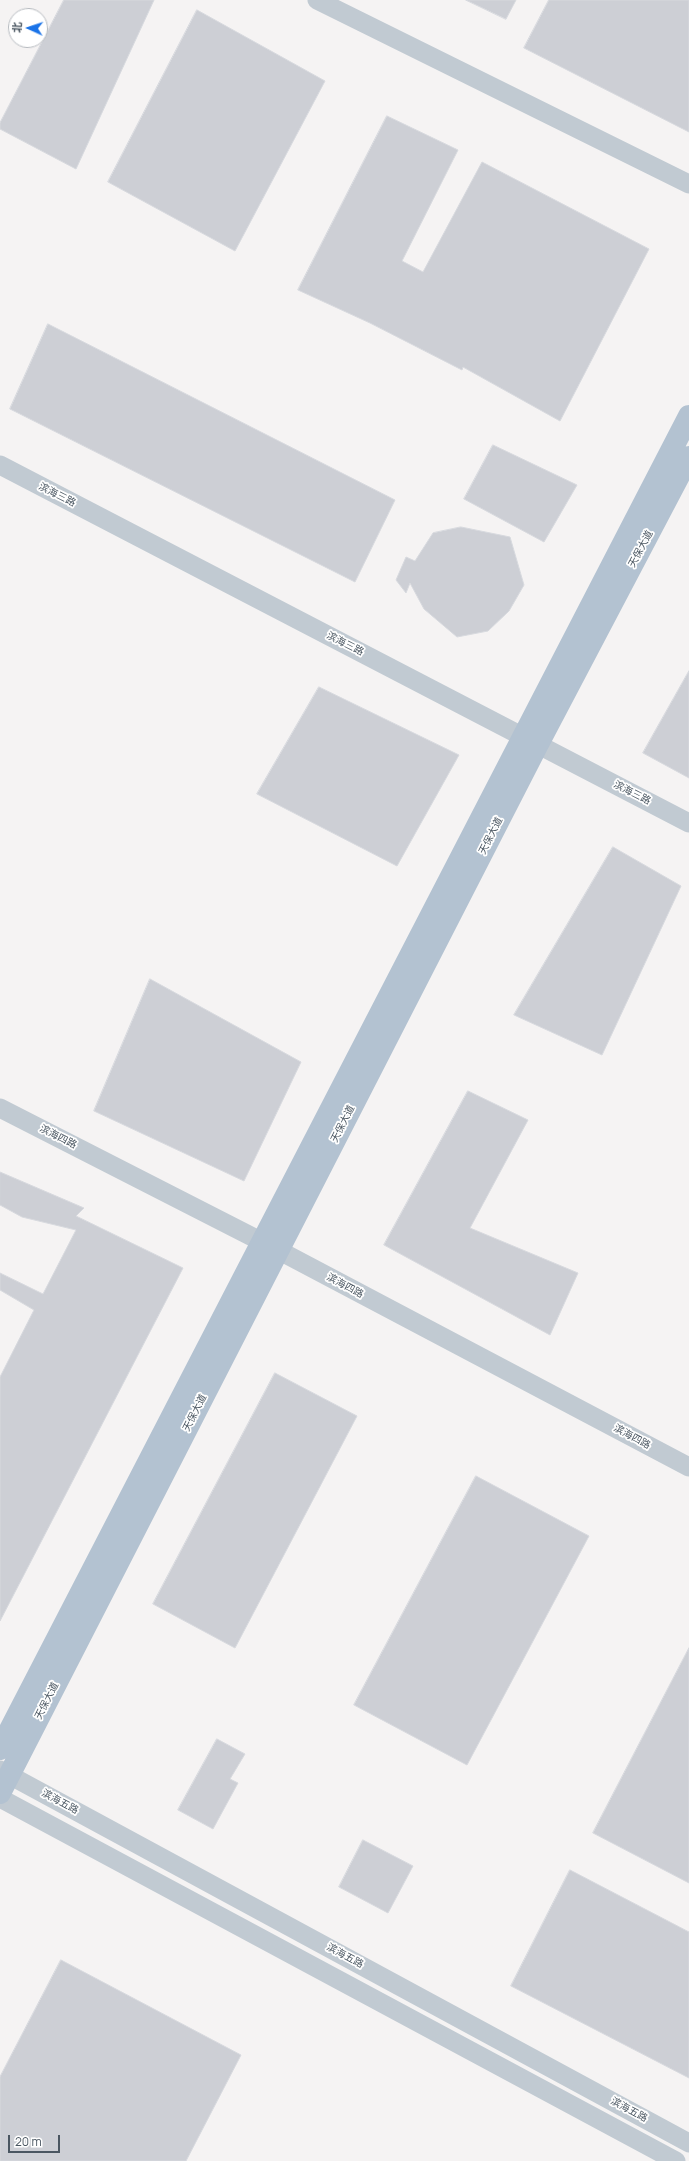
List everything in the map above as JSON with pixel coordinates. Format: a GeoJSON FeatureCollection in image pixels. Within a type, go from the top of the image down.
{"type":"FeatureCollection","features":[{"type":"Feature","properties":{"kind":"main road","name":"天保大道"},"geometry":{"type":"LineString","coordinates":[[3,1779],[270,1246],[530,741],[689,416]]}},
{"type":"Feature","properties":{"kind":"main road","name":"天保大道"},"geometry":{"type":"LineString","coordinates":[[530,741],[689,457]]}},
{"type":"Feature","properties":{"kind":"main road","name":"天保大道"},"geometry":{"type":"LineString","coordinates":[[0,1749],[270,1246]]}},
{"type":"Feature","properties":{"kind":"street"},"geometry":{"type":"LineString","coordinates":[[317,0],[689,184]]}},
{"type":"Feature","properties":{"kind":"street","name":"滨海三路"},"geometry":{"type":"LineString","coordinates":[[0,465],[689,823]]}},
{"type":"Feature","properties":{"kind":"street","name":"滨海四路"},"geometry":{"type":"LineString","coordinates":[[0,1108],[270,1246],[689,1467]]}},
{"type":"Feature","properties":{"kind":"street","name":"滨海五路"},"geometry":{"type":"LineString","coordinates":[[3,1779],[689,2143]]}},
{"type":"Feature","properties":{"kind":"street"},"geometry":{"type":"LineString","coordinates":[[0,1798],[676,2161]]}},
{"type":"Feature","properties":{"kind":"building"},"geometry":{"type":"Polygon","coordinates":[[[64,0],[154,0],[76,169],[0,129],[0,123],[39,48],[48,48],[48,31],[64,0]]]}},
{"type":"Feature","properties":{"kind":"building"},"geometry":{"type":"Polygon","coordinates":[[[466,0],[516,0],[506,19],[466,0]]]}},
{"type":"Feature","properties":{"kind":"building"},"geometry":{"type":"Polygon","coordinates":[[[549,0],[689,0],[689,132],[524,48],[549,0]]]}},
{"type":"Feature","properties":{"kind":"building"},"geometry":{"type":"Polygon","coordinates":[[[197,10],[325,81],[235,251],[108,182],[197,10]]]}},
{"type":"Feature","properties":{"kind":"building"},"geometry":{"type":"Polygon","coordinates":[[[387,116],[458,150],[402,261],[423,272],[482,162],[649,249],[560,421],[463,367],[462,370],[370,323],[298,290],[387,116]]]}},
{"type":"Feature","properties":{"kind":"building"},"geometry":{"type":"Polygon","coordinates":[[[48,324],[395,500],[355,582],[10,409],[48,324]]]}},
{"type":"Feature","properties":{"kind":"building"},"geometry":{"type":"Polygon","coordinates":[[[493,445],[577,485],[544,542],[464,499],[493,445]]]}},
{"type":"Feature","properties":{"kind":"building"},"geometry":{"type":"Polygon","coordinates":[[[461,527],[510,537],[524,585],[509,611],[488,631],[457,637],[424,609],[410,583],[406,593],[396,580],[406,557],[415,561],[433,533],[461,527]]]}},
{"type":"Feature","properties":{"kind":"building"},"geometry":{"type":"Polygon","coordinates":[[[689,671],[689,778],[643,753],[689,671]]]}},
{"type":"Feature","properties":{"kind":"building"},"geometry":{"type":"Polygon","coordinates":[[[319,687],[459,755],[397,866],[257,794],[319,687]]]}},
{"type":"Feature","properties":{"kind":"building"},"geometry":{"type":"Polygon","coordinates":[[[613,847],[681,886],[602,1055],[514,1015],[613,847]]]}},
{"type":"Feature","properties":{"kind":"building"},"geometry":{"type":"Polygon","coordinates":[[[150,979],[301,1062],[244,1181],[94,1111],[150,979]]]}},
{"type":"Feature","properties":{"kind":"building"},"geometry":{"type":"Polygon","coordinates":[[[468,1091],[528,1120],[470,1228],[578,1273],[550,1335],[384,1245],[468,1091]]]}},
{"type":"Feature","properties":{"kind":"building"},"geometry":{"type":"Polygon","coordinates":[[[0,1172],[84,1208],[76,1216],[183,1268],[0,1621],[0,1377],[34,1310],[0,1290],[0,1273],[43,1294],[76,1230],[22,1217],[0,1205],[0,1172]]]}},
{"type":"Feature","properties":{"kind":"building"},"geometry":{"type":"Polygon","coordinates":[[[275,1373],[357,1416],[235,1648],[153,1604],[275,1373]]]}},
{"type":"Feature","properties":{"kind":"building"},"geometry":{"type":"Polygon","coordinates":[[[476,1476],[589,1536],[467,1765],[354,1705],[476,1476]]]}},
{"type":"Feature","properties":{"kind":"building"},"geometry":{"type":"Polygon","coordinates":[[[689,1648],[689,1883],[593,1833],[689,1648]]]}},
{"type":"Feature","properties":{"kind":"building"},"geometry":{"type":"Polygon","coordinates":[[[217,1739],[245,1754],[230,1779],[238,1783],[213,1829],[178,1810],[217,1739]]]}},
{"type":"Feature","properties":{"kind":"building"},"geometry":{"type":"Polygon","coordinates":[[[363,1840],[413,1866],[388,1913],[339,1887],[363,1840]]]}},
{"type":"Feature","properties":{"kind":"building"},"geometry":{"type":"Polygon","coordinates":[[[570,1870],[689,1932],[689,2078],[511,1986],[570,1870]]]}},
{"type":"Feature","properties":{"kind":"building"},"geometry":{"type":"Polygon","coordinates":[[[61,1960],[241,2055],[186,2161],[0,2161],[0,2077],[61,1960]]]}}]}
